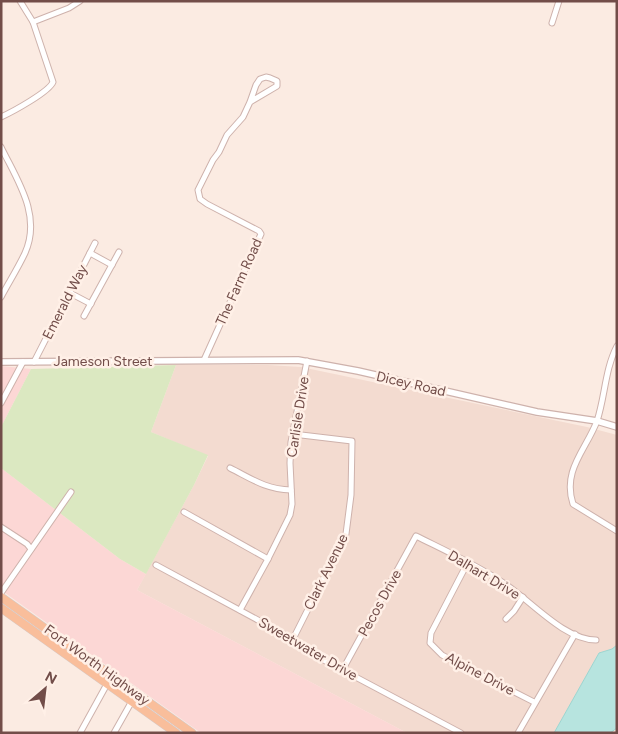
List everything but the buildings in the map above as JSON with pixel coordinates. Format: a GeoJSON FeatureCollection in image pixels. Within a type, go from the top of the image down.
{"type":"FeatureCollection","features":[{"type":"Feature","properties":{"kind":"main road","name":"Fort Worth Highway"},"geometry":{"type":"LineString","coordinates":[[1,597],[192,733]]}},
{"type":"Feature","properties":{"kind":"main road","name":"Fort Worth Highway"},"geometry":{"type":"LineString","coordinates":[[1,608],[172,731]]}},
{"type":"Feature","properties":{"kind":"main road"},"geometry":{"type":"LineString","coordinates":[[83,666],[88,658]]}},
{"type":"Feature","properties":{"kind":"main road"},"geometry":{"type":"LineString","coordinates":[[150,714],[156,707]]}},
{"type":"Feature","properties":{"kind":"street"},"geometry":{"type":"LineString","coordinates":[[1,118],[32,100],[52,86],[53,82],[34,22],[20,1]]}},
{"type":"Feature","properties":{"kind":"street"},"geometry":{"type":"LineString","coordinates":[[34,22],[69,8],[80,1]]}},
{"type":"Feature","properties":{"kind":"street"},"geometry":{"type":"LineString","coordinates":[[552,22],[559,1]]}},
{"type":"Feature","properties":{"kind":"street","name":"The Farm Road"},"geometry":{"type":"LineString","coordinates":[[204,360],[261,234],[259,231],[207,204],[200,199],[198,190],[227,135],[241,120],[260,79],[270,78],[277,81],[277,86],[272,90],[250,102]]}},
{"type":"Feature","properties":{"kind":"street"},"geometry":{"type":"LineString","coordinates":[[1,147],[28,201],[31,218],[26,251],[1,297]]}},
{"type":"Feature","properties":{"kind":"street","name":"Emerald Way"},"geometry":{"type":"LineString","coordinates":[[34,362],[95,243]]}},
{"type":"Feature","properties":{"kind":"street"},"geometry":{"type":"LineString","coordinates":[[84,316],[119,252]]}},
{"type":"Feature","properties":{"kind":"street"},"geometry":{"type":"LineString","coordinates":[[90,253],[112,265]]}},
{"type":"Feature","properties":{"kind":"street"},"geometry":{"type":"LineString","coordinates":[[70,293],[91,304]]}},
{"type":"Feature","properties":{"kind":"street"},"geometry":{"type":"LineString","coordinates":[[617,346],[612,356],[597,421],[572,471],[569,492],[573,504],[617,531]]}},
{"type":"Feature","properties":{"kind":"street","name":"Dicey Road"},"geometry":{"type":"LineString","coordinates":[[204,360],[307,361],[537,412],[617,426]]}},
{"type":"Feature","properties":{"kind":"street","name":"Jameson Street"},"geometry":{"type":"LineString","coordinates":[[1,362],[204,360]]}},
{"type":"Feature","properties":{"kind":"street","name":"Carlisle Drive"},"geometry":{"type":"LineString","coordinates":[[240,610],[290,515],[292,504],[290,462],[293,434],[307,361]]}},
{"type":"Feature","properties":{"kind":"street"},"geometry":{"type":"LineString","coordinates":[[1,403],[23,362]]}},
{"type":"Feature","properties":{"kind":"street","name":"Clark Avenue"},"geometry":{"type":"LineString","coordinates":[[293,434],[352,441],[351,495],[346,534],[293,640]]}},
{"type":"Feature","properties":{"kind":"street"},"geometry":{"type":"LineString","coordinates":[[230,468],[258,484],[291,490]]}},
{"type":"Feature","properties":{"kind":"street"},"geometry":{"type":"LineString","coordinates":[[1,592],[71,492]]}},
{"type":"Feature","properties":{"kind":"street"},"geometry":{"type":"LineString","coordinates":[[184,512],[268,559]]}},
{"type":"Feature","properties":{"kind":"street"},"geometry":{"type":"LineString","coordinates":[[1,527],[27,544],[31,549]]}},
{"type":"Feature","properties":{"kind":"street","name":"Dalhart Drive"},"geometry":{"type":"LineString","coordinates":[[416,536],[468,562],[506,584],[552,621],[575,634],[596,640]]}},
{"type":"Feature","properties":{"kind":"street","name":"Pecos Drive"},"geometry":{"type":"LineString","coordinates":[[343,669],[416,536]]}},
{"type":"Feature","properties":{"kind":"street","name":"Alpine Drive"},"geometry":{"type":"LineString","coordinates":[[468,562],[430,633],[430,643],[442,655],[534,702]]}},
{"type":"Feature","properties":{"kind":"street","name":"Sweetwater Drive"},"geometry":{"type":"LineString","coordinates":[[156,566],[240,610],[293,640],[318,657],[461,733]]}},
{"type":"Feature","properties":{"kind":"street"},"geometry":{"type":"LineString","coordinates":[[506,619],[523,598]]}},
{"type":"Feature","properties":{"kind":"street"},"geometry":{"type":"LineString","coordinates":[[518,733],[534,702],[575,634]]}},
{"type":"Feature","properties":{"kind":"street"},"geometry":{"type":"LineString","coordinates":[[80,733],[108,684]]}},
{"type":"Feature","properties":{"kind":"street"},"geometry":{"type":"LineString","coordinates":[[114,733],[132,701]]}},
{"type":"Feature","properties":{"kind":"shaded area"},"geometry":{"type":"Polygon","coordinates":[[[176,365],[301,367],[587,427],[617,435],[617,645],[612,649],[599,653],[554,733],[407,733],[137,590],[208,456],[151,432],[176,365]]]}},
{"type":"Feature","properties":{"kind":"shaded area"},"geometry":{"type":"Polygon","coordinates":[[[1,366],[31,369],[1,427],[1,366]]]}},
{"type":"Feature","properties":{"kind":"shaded area"},"geometry":{"type":"Polygon","coordinates":[[[1,468],[120,559],[146,574],[137,590],[407,733],[201,733],[1,590],[1,468]]]}},
{"type":"Feature","properties":{"kind":"green space"},"geometry":{"type":"Polygon","coordinates":[[[176,365],[151,432],[208,455],[146,574],[120,559],[1,468],[1,427],[31,369],[176,365]]]}},
{"type":"Feature","properties":{"kind":"water"},"geometry":{"type":"Polygon","coordinates":[[[617,645],[617,728],[610,733],[554,733],[599,653],[612,649],[617,645]]]}}]}
